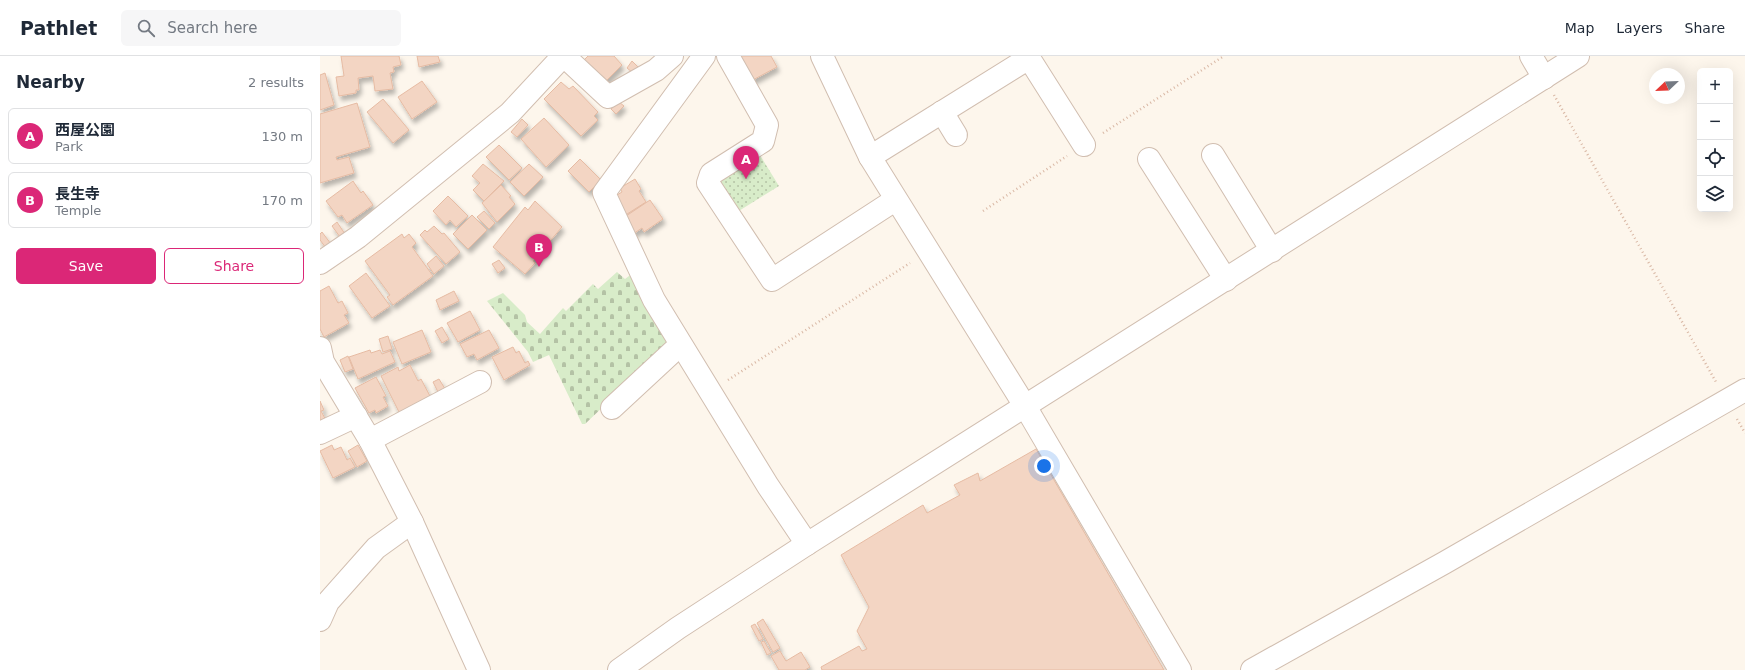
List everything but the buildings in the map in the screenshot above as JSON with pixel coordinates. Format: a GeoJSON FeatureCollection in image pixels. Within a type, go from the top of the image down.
{"type":"FeatureCollection","features":[{"type":"Feature","properties":{"kind":"street"},"geometry":{"type":"LineString","coordinates":[[320,263],[358,237],[510,113],[564,56],[608,97],[656,70],[672,56]]}},
{"type":"Feature","properties":{"kind":"street"},"geometry":{"type":"LineString","coordinates":[[704,56],[604,193],[654,300],[680,345],[768,486],[807,544]]}},
{"type":"Feature","properties":{"kind":"street"},"geometry":{"type":"LineString","coordinates":[[728,56],[767,125],[763,141],[711,174],[708,183],[772,280],[896,200]]}},
{"type":"Feature","properties":{"kind":"street"},"geometry":{"type":"LineString","coordinates":[[822,56],[870,157],[927,252],[1024,406],[1180,670]]}},
{"type":"Feature","properties":{"kind":"street"},"geometry":{"type":"LineString","coordinates":[[1532,56],[1544,78]]}},
{"type":"Feature","properties":{"kind":"street"},"geometry":{"type":"LineString","coordinates":[[623,669],[678,628],[807,544],[1578,56]]}},
{"type":"Feature","properties":{"kind":"street"},"geometry":{"type":"LineString","coordinates":[[870,157],[1029,58],[1084,145]]}},
{"type":"Feature","properties":{"kind":"street"},"geometry":{"type":"LineString","coordinates":[[942,112],[956,135]]}},
{"type":"Feature","properties":{"kind":"street"},"geometry":{"type":"LineString","coordinates":[[1213,155],[1272,251]]}},
{"type":"Feature","properties":{"kind":"street"},"geometry":{"type":"LineString","coordinates":[[1149,159],[1226,280]]}},
{"type":"Feature","properties":{"kind":"street"},"geometry":{"type":"LineString","coordinates":[[612,408],[680,345]]}},
{"type":"Feature","properties":{"kind":"street"},"geometry":{"type":"LineString","coordinates":[[320,348],[323,362],[370,440],[412,522],[479,670]]}},
{"type":"Feature","properties":{"kind":"street"},"geometry":{"type":"LineString","coordinates":[[370,440],[465,384]]}},
{"type":"Feature","properties":{"kind":"street"},"geometry":{"type":"LineString","coordinates":[[1252,670],[1444,563],[1736,395]]}},
{"type":"Feature","properties":{"kind":"street"},"geometry":{"type":"LineString","coordinates":[[320,433],[356,416]]}},
{"type":"Feature","properties":{"kind":"street"},"geometry":{"type":"LineString","coordinates":[[320,620],[328,602],[376,548],[412,522]]}},
{"type":"Feature","properties":{"kind":"path"},"geometry":{"type":"LineString","coordinates":[[1544,78],[1736,395],[1745,433]]}},
{"type":"Feature","properties":{"kind":"path"},"geometry":{"type":"LineString","coordinates":[[710,391],[927,252]]}},
{"type":"Feature","properties":{"kind":"green space"},"geometry":{"type":"Polygon","coordinates":[[[758,152],[779,186],[734,214],[717,184],[758,152]]]}},
{"type":"Feature","properties":{"kind":"green space"},"geometry":{"type":"Polygon","coordinates":[[[617,272],[625,279],[633,273],[671,342],[585,424],[582,424],[549,355],[533,362],[528,352],[487,301],[503,293],[525,315],[527,322],[540,334],[563,308],[566,311],[593,284],[598,289],[617,272]]]}},
{"type":"Feature","properties":{"kind":"place","name":"西屋公園"},"geometry":{"type":"Point","coordinates":[746,179]}},
{"type":"Feature","properties":{"kind":"place","name":"長生寺"},"geometry":{"type":"Point","coordinates":[539,267]}}]}
